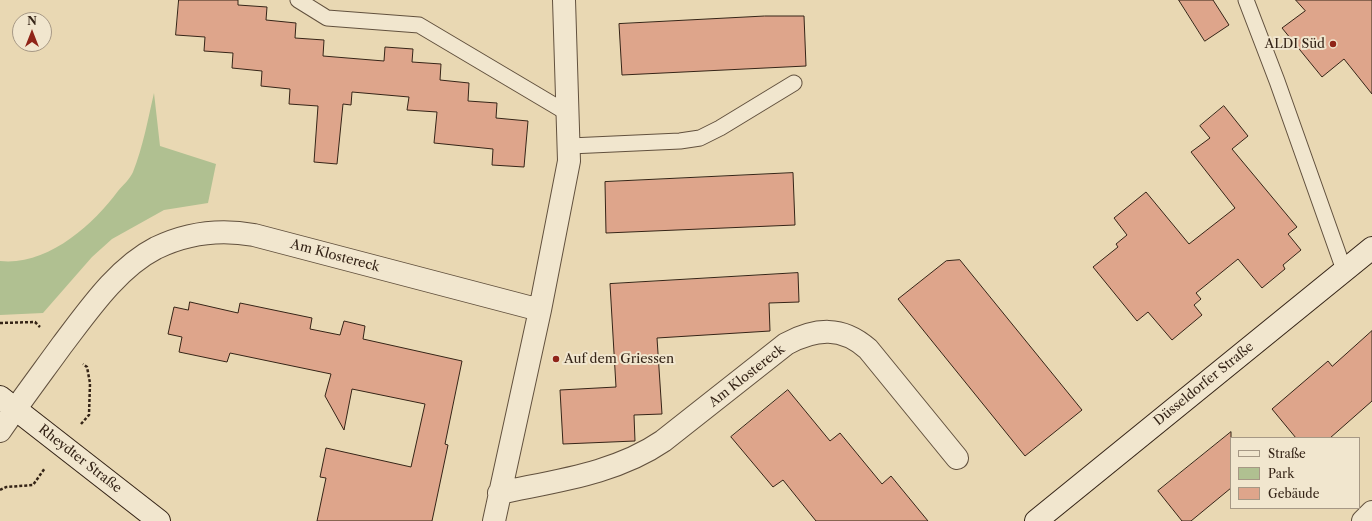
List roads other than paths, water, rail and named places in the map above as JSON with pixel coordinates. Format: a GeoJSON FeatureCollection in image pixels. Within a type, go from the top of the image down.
{"type":"FeatureCollection","features":[{"type":"Feature","properties":{"kind":"street"},"geometry":{"type":"LineString","coordinates":[[494,521],[567,177],[570,146],[564,0]]}},
{"type":"Feature","properties":{"kind":"street","name":"Am Klostereck"},"geometry":{"type":"LineString","coordinates":[[0,431],[8,403],[62,346],[98,300],[134,263],[164,245],[186,238],[215,232],[254,235],[540,310]]}},
{"type":"Feature","properties":{"kind":"street","name":"Düsseldorfer Straße"},"geometry":{"type":"LineString","coordinates":[[1047,518],[1344,270],[1370,252]]}},
{"type":"Feature","properties":{"kind":"street","name":"Am Klostereck"},"geometry":{"type":"LineString","coordinates":[[499,494],[606,468],[643,453],[663,441],[786,344],[808,334],[819,332],[840,333],[859,341],[868,349],[957,458]]}},
{"type":"Feature","properties":{"kind":"street","name":"Rheydter Straße"},"geometry":{"type":"LineString","coordinates":[[8,403],[159,521]]}},
{"type":"Feature","properties":{"kind":"street"},"geometry":{"type":"LineString","coordinates":[[1363,521],[1372,512]]}},
{"type":"Feature","properties":{"kind":"lane"},"geometry":{"type":"LineString","coordinates":[[298,0],[328,18],[419,25],[569,114]]}},
{"type":"Feature","properties":{"kind":"lane"},"geometry":{"type":"LineString","coordinates":[[1246,0],[1278,81],[1344,270]]}},
{"type":"Feature","properties":{"kind":"lane"},"geometry":{"type":"LineString","coordinates":[[570,146],[680,141],[700,138],[720,128],[794,83]]}},
{"type":"Feature","properties":{"kind":"place","name":"ALDI Süd"},"geometry":{"type":"Point","coordinates":[1333,44]}},
{"type":"Feature","properties":{"kind":"place","name":"Auf dem Griessen"},"geometry":{"type":"Point","coordinates":[556,359]}}]}
